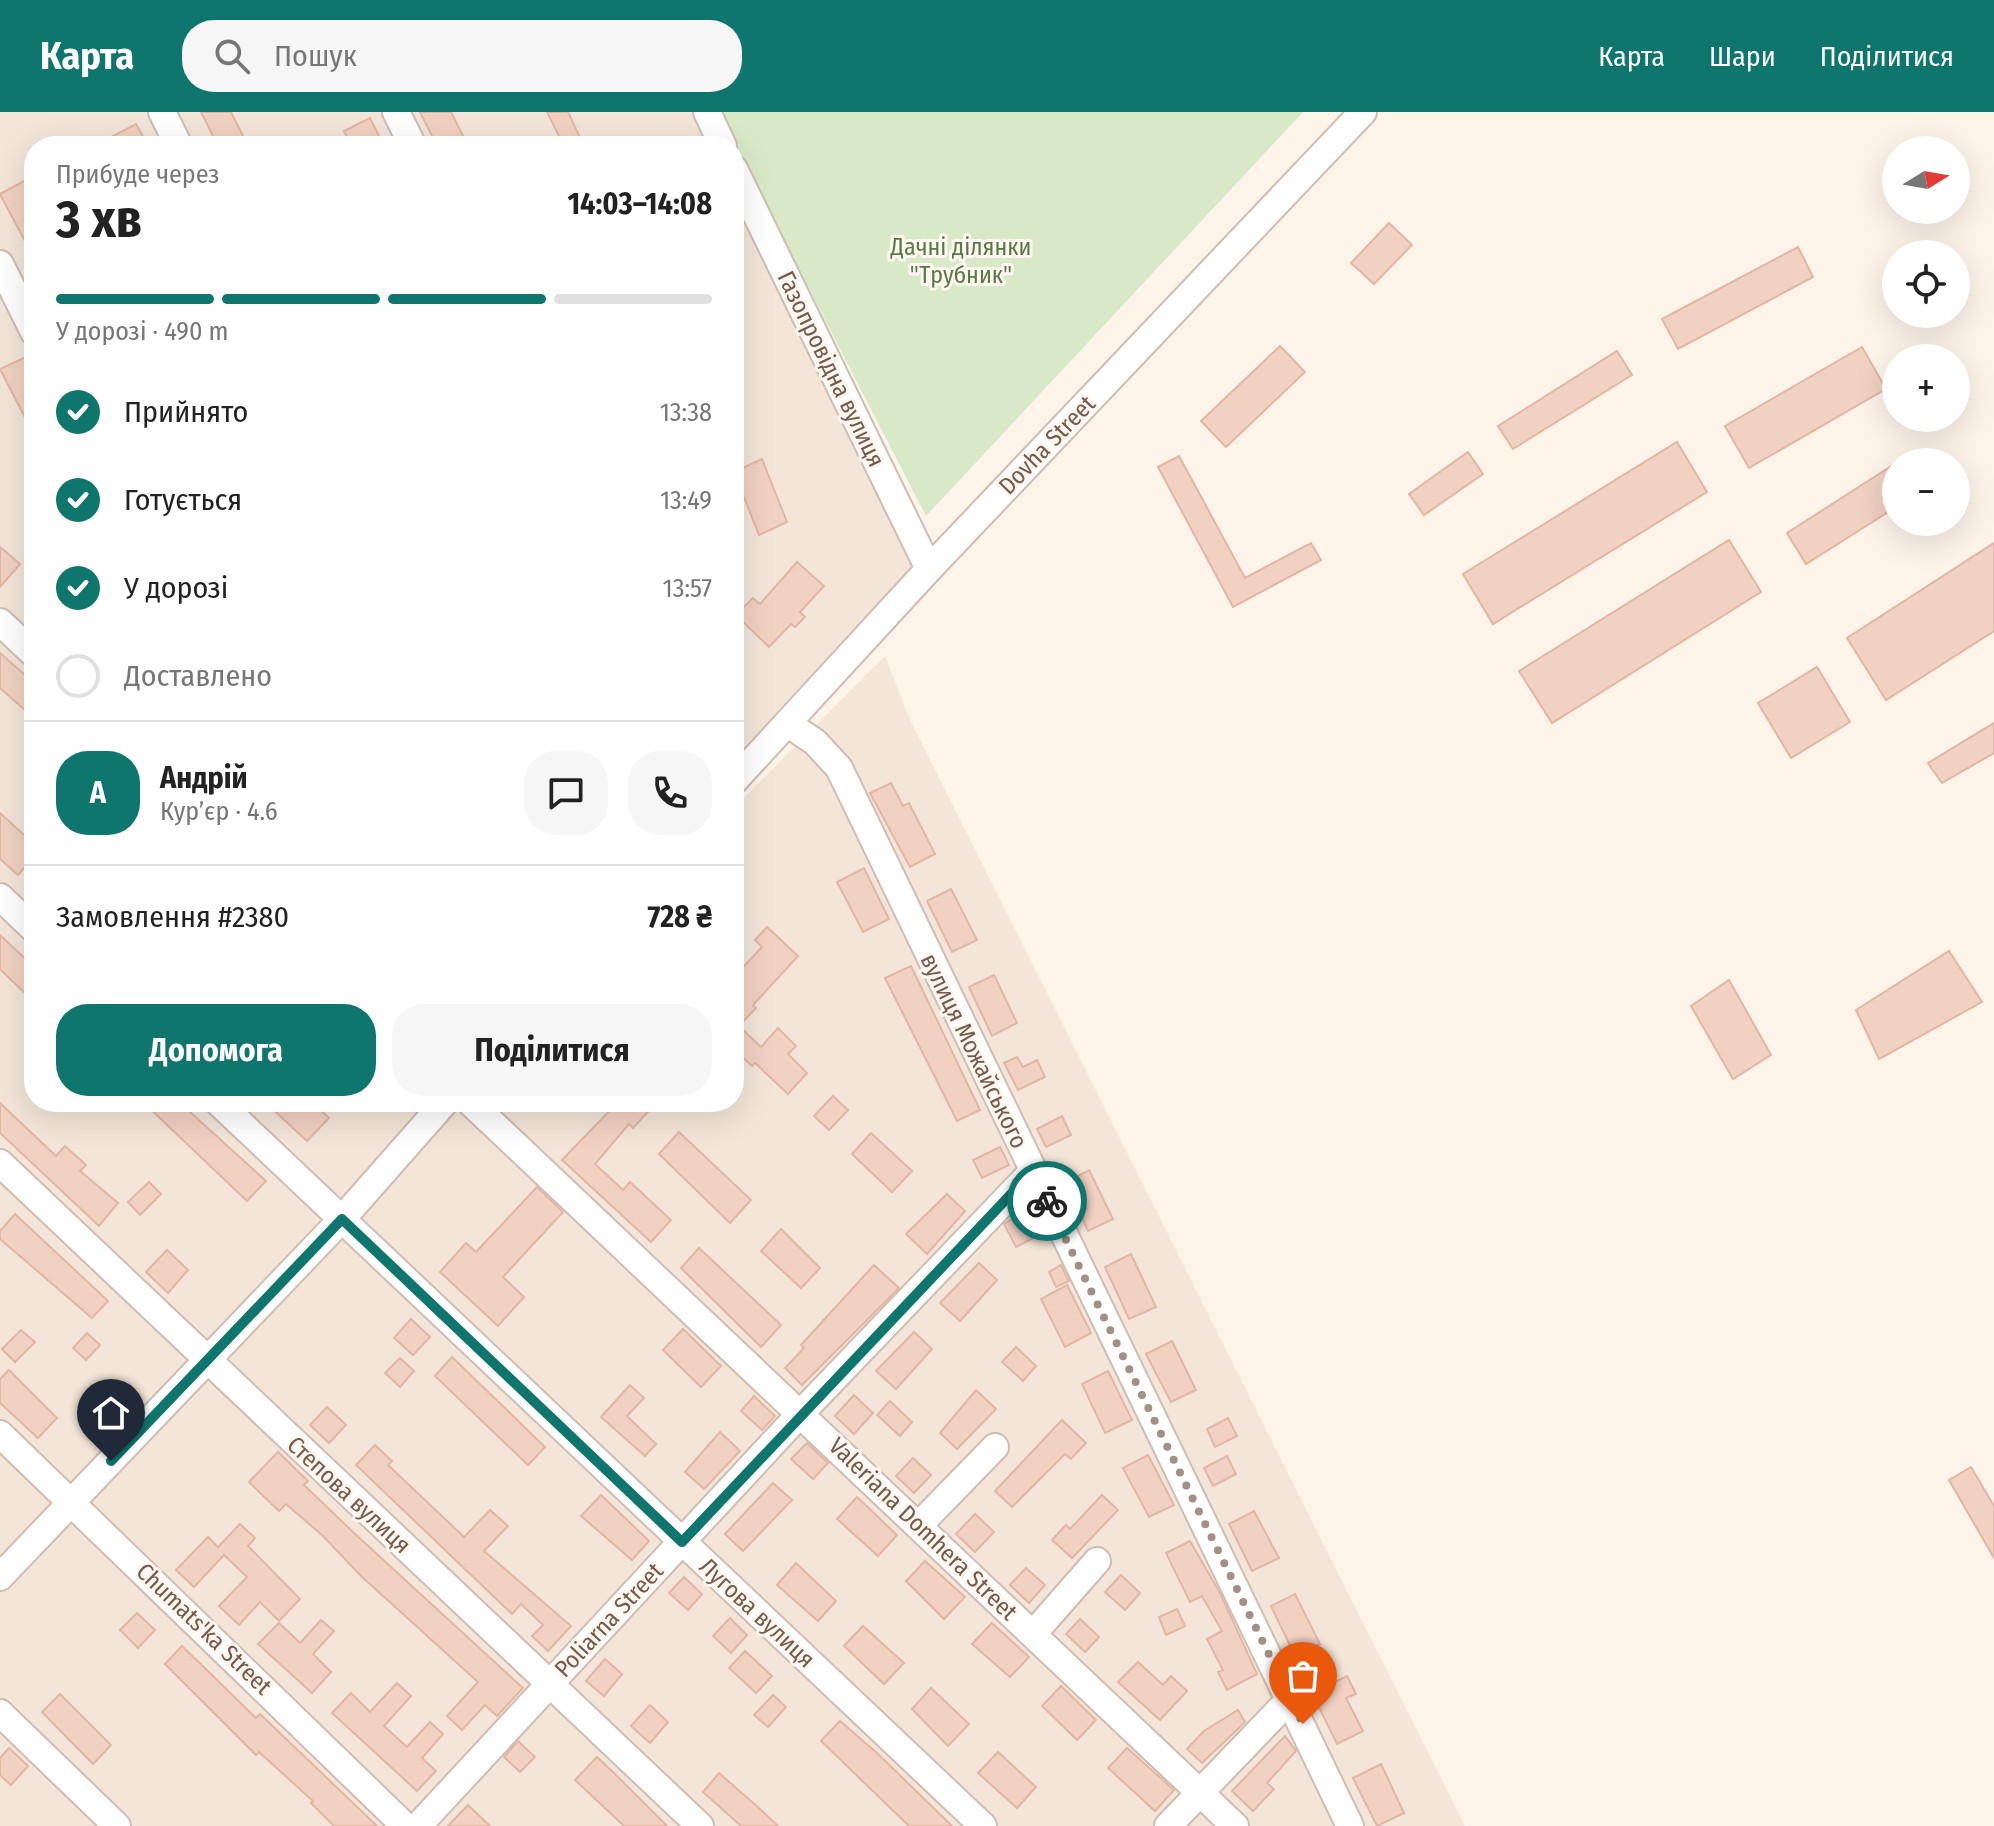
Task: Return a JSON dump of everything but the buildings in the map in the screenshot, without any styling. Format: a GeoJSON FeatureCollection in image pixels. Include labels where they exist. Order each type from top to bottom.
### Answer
{"type":"FeatureCollection","features":[{"type":"Feature","properties":{"kind":"street"},"geometry":{"type":"LineString","coordinates":[[162,112],[174,136]]}},
{"type":"Feature","properties":{"kind":"street"},"geometry":{"type":"LineString","coordinates":[[396,112],[408,136]]}},
{"type":"Feature","properties":{"kind":"street"},"geometry":{"type":"LineString","coordinates":[[707,112],[718,136]]}},
{"type":"Feature","properties":{"kind":"street","name":"Dovha Street"},"geometry":{"type":"LineString","coordinates":[[744,770],[929,569],[1363,112]]}},
{"type":"Feature","properties":{"kind":"street","name":"Газопровідна вулиця"},"geometry":{"type":"LineString","coordinates":[[744,190],[929,569]]}},
{"type":"Feature","properties":{"kind":"street"},"geometry":{"type":"LineString","coordinates":[[0,264],[24,312]]}},
{"type":"Feature","properties":{"kind":"street"},"geometry":{"type":"LineString","coordinates":[[0,622],[24,645]]}},
{"type":"Feature","properties":{"kind":"street","name":"вулиця Можайського"},"geometry":{"type":"LineString","coordinates":[[788,724],[815,742],[839,768],[1032,1172],[1291,1698],[1350,1826]]}},
{"type":"Feature","properties":{"kind":"street"},"geometry":{"type":"LineString","coordinates":[[0,897],[24,920]]}},
{"type":"Feature","properties":{"kind":"street","name":"Лугова вулиця"},"geometry":{"type":"LineString","coordinates":[[229,1112],[983,1826]]}},
{"type":"Feature","properties":{"kind":"street"},"geometry":{"type":"LineString","coordinates":[[0,1577],[342,1219],[436,1112]]}},
{"type":"Feature","properties":{"kind":"street","name":"Valeriana Domhera Street"},"geometry":{"type":"LineString","coordinates":[[481,1112],[1235,1826]]}},
{"type":"Feature","properties":{"kind":"street","name":"Степова вулиця"},"geometry":{"type":"LineString","coordinates":[[0,1163],[700,1826]]}},
{"type":"Feature","properties":{"kind":"street","name":"Poliarna Street"},"geometry":{"type":"LineString","coordinates":[[418,1826],[801,1413],[1032,1172]]}},
{"type":"Feature","properties":{"kind":"street","name":"Chumats'ka Street"},"geometry":{"type":"LineString","coordinates":[[0,1434],[405,1826]]}},
{"type":"Feature","properties":{"kind":"street"},"geometry":{"type":"LineString","coordinates":[[919,1525],[995,1447]]}},
{"type":"Feature","properties":{"kind":"street"},"geometry":{"type":"LineString","coordinates":[[1033,1634],[1097,1561]]}},
{"type":"Feature","properties":{"kind":"street"},"geometry":{"type":"LineString","coordinates":[[1168,1826],[1291,1698]]}},
{"type":"Feature","properties":{"kind":"street"},"geometry":{"type":"LineString","coordinates":[[0,1713],[117,1826]]}},
{"type":"Feature","properties":{"kind":"shaded area"},"geometry":{"type":"Polygon","coordinates":[[[0,112],[384,112],[396,136],[24,136],[24,1112],[744,1112],[744,798],[885,656],[910,720],[1465,1826],[0,1826],[0,112]]]}},
{"type":"Feature","properties":{"kind":"shaded area"},"geometry":{"type":"Polygon","coordinates":[[[403,112],[691,112],[702,136],[415,136],[403,112]]]}},
{"type":"Feature","properties":{"kind":"shaded area"},"geometry":{"type":"Polygon","coordinates":[[[744,224],[912,555],[912,569],[900,591],[744,755],[744,224]]]}},
{"type":"Feature","properties":{"kind":"green space","name":"Дачні ділянки \"Трубник\""},"geometry":{"type":"Polygon","coordinates":[[[718,112],[1303,112],[926,516],[744,162],[744,136],[730,136],[718,112]]]}},
{"type":"Feature","properties":{"kind":"way so far"},"geometry":{"type":"LineString","coordinates":[[1047,1201],[1303,1724]]}},
{"type":"Feature","properties":{"kind":"route"},"geometry":{"type":"LineString","coordinates":[[111,1461],[205,1359],[342,1219],[682,1542],[1032,1172],[1047,1201]]}}]}
